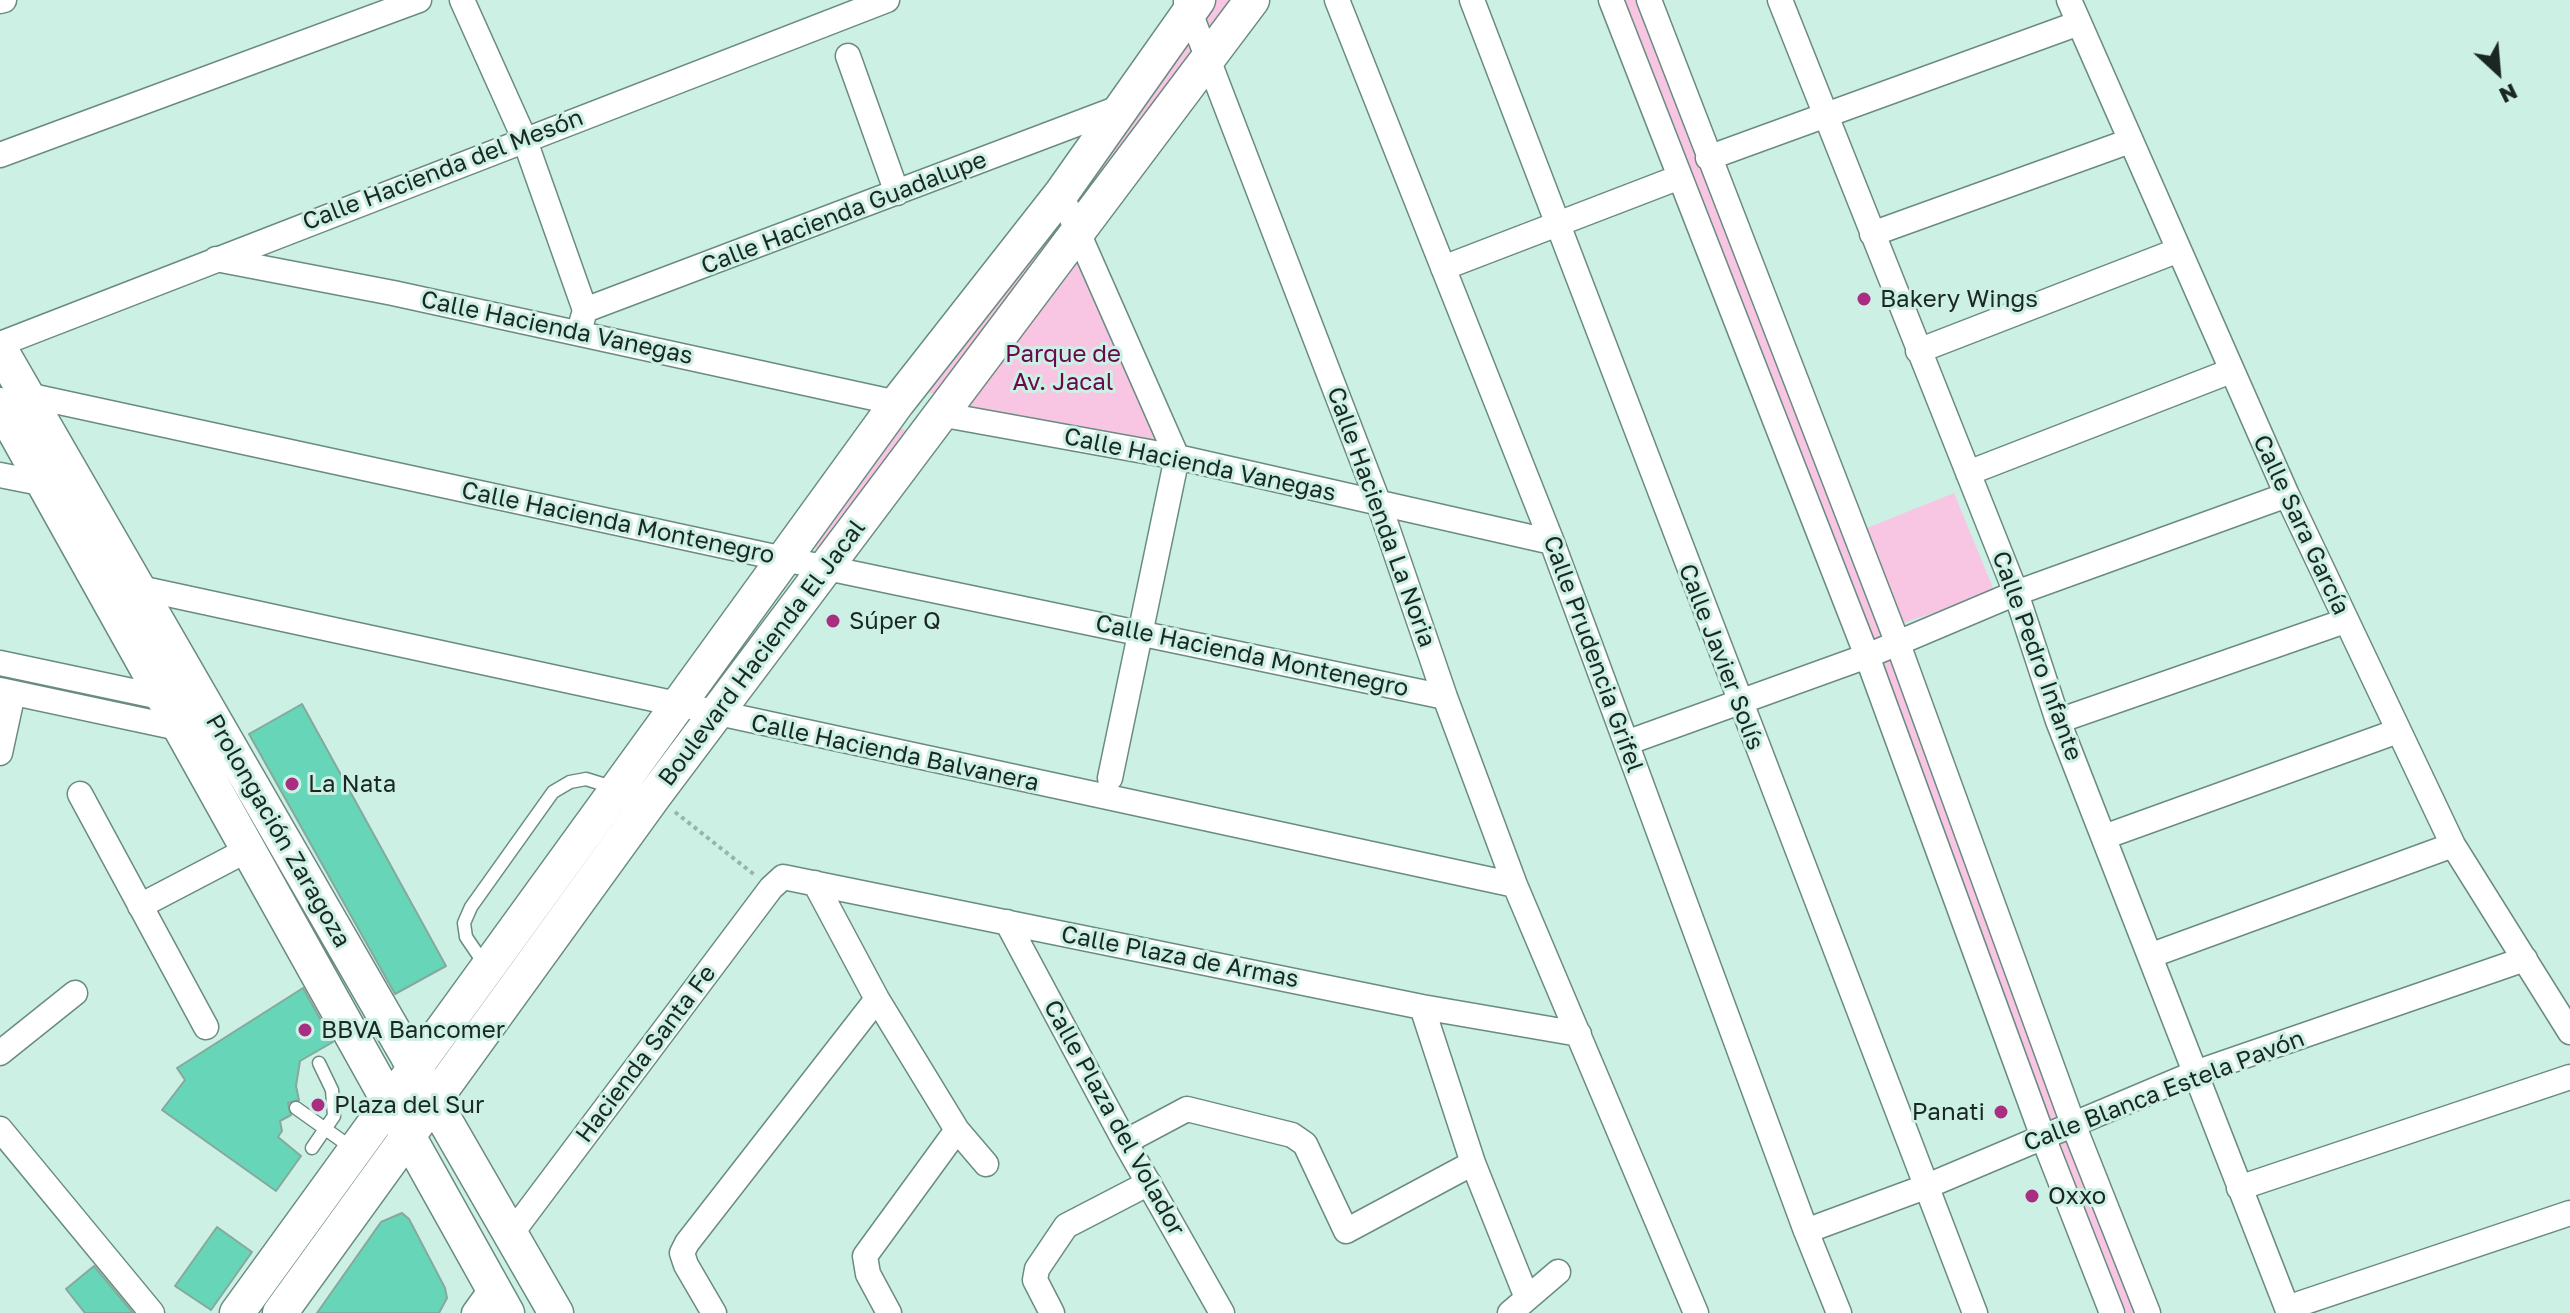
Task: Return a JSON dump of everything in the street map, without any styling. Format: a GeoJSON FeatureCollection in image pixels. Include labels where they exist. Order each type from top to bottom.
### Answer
{"type":"FeatureCollection","features":[{"type":"Feature","properties":{"kind":"main road","name":"Boulevard Hacienda El Jacal"},"geometry":{"type":"LineString","coordinates":[[280,1313],[654,796],[718,715],[939,414],[1252,0]]}},
{"type":"Feature","properties":{"kind":"main road","name":"Boulevard Hacienda El Jacal"},"geometry":{"type":"LineString","coordinates":[[237,1313],[897,403],[1061,194],[1191,4]]}},
{"type":"Feature","properties":{"kind":"main road","name":"Prolongación Zaragoza"},"geometry":{"type":"LineString","coordinates":[[0,347],[13,400],[45,484],[389,1100],[491,1305]]}},
{"type":"Feature","properties":{"kind":"main road","name":"Prolongación Zaragoza"},"geometry":{"type":"LineString","coordinates":[[13,400],[135,587],[556,1313]]}},
{"type":"Feature","properties":{"kind":"street"},"geometry":{"type":"LineString","coordinates":[[0,155],[419,0]]}},
{"type":"Feature","properties":{"kind":"street"},"geometry":{"type":"LineString","coordinates":[[462,0],[524,138],[582,321]]}},
{"type":"Feature","properties":{"kind":"street","name":"Calle Hacienda del Mesón"},"geometry":{"type":"LineString","coordinates":[[0,347],[524,138],[887,0]]}},
{"type":"Feature","properties":{"kind":"street","name":"Calle Prudencia Grifel"},"geometry":{"type":"LineString","coordinates":[[1337,0],[1552,542],[1839,1313]]}},
{"type":"Feature","properties":{"kind":"street","name":"Calle Javier Solís"},"geometry":{"type":"LineString","coordinates":[[1472,0],[1738,702],[1975,1313]]}},
{"type":"Feature","properties":{"kind":"street"},"geometry":{"type":"LineString","coordinates":[[1611,0],[1867,656],[2043,1137],[2112,1313]]}},
{"type":"Feature","properties":{"kind":"street"},"geometry":{"type":"LineString","coordinates":[[1649,0],[1898,644],[2073,1124],[2148,1313]]}},
{"type":"Feature","properties":{"kind":"street","name":"Calle Pedro Infante"},"geometry":{"type":"LineString","coordinates":[[1780,0],[2016,593],[2058,721],[2152,955],[2288,1311]]}},
{"type":"Feature","properties":{"kind":"street","name":"Calle Sara García"},"geometry":{"type":"LineString","coordinates":[[2069,0],[2287,495],[2453,845],[2570,1032]]}},
{"type":"Feature","properties":{"kind":"street","name":"Calle Hacienda La Noria"},"geometry":{"type":"LineString","coordinates":[[1191,4],[1207,61],[1379,504],[1445,697],[1515,885],[1696,1313]]}},
{"type":"Feature","properties":{"kind":"street"},"geometry":{"type":"LineString","coordinates":[[1708,158],[2079,23]]}},
{"type":"Feature","properties":{"kind":"street"},"geometry":{"type":"LineString","coordinates":[[848,56],[897,193]]}},
{"type":"Feature","properties":{"kind":"street","name":"Calle Hacienda Guadalupe"},"geometry":{"type":"LineString","coordinates":[[582,321],[897,193],[1124,106]]}},
{"type":"Feature","properties":{"kind":"street"},"geometry":{"type":"LineString","coordinates":[[1872,234],[2130,141]]}},
{"type":"Feature","properties":{"kind":"street"},"geometry":{"type":"LineString","coordinates":[[1443,268],[1680,177]]}},
{"type":"Feature","properties":{"kind":"street"},"geometry":{"type":"LineString","coordinates":[[1061,194],[1177,457],[1143,632],[1110,778]]}},
{"type":"Feature","properties":{"kind":"street"},"geometry":{"type":"LineString","coordinates":[[1918,351],[2179,250]]}},
{"type":"Feature","properties":{"kind":"street","name":"Calle Hacienda Vanegas"},"geometry":{"type":"LineString","coordinates":[[216,259],[582,321],[897,403]]}},
{"type":"Feature","properties":{"kind":"street"},"geometry":{"type":"LineString","coordinates":[[1717,271],[1749,261]]}},
{"type":"Feature","properties":{"kind":"street"},"geometry":{"type":"LineString","coordinates":[[1968,473],[2231,371]]}},
{"type":"Feature","properties":{"kind":"street","name":"Calle Hacienda Montenegro"},"geometry":{"type":"LineString","coordinates":[[13,400],[1445,697]]}},
{"type":"Feature","properties":{"kind":"street","name":"Calle Hacienda Vanegas"},"geometry":{"type":"LineString","coordinates":[[939,414],[1177,457],[1552,542]]}},
{"type":"Feature","properties":{"kind":"street"},"geometry":{"type":"LineString","coordinates":[[0,475],[45,484]]}},
{"type":"Feature","properties":{"kind":"street"},"geometry":{"type":"LineString","coordinates":[[1626,743],[1867,656],[2016,593],[2287,495]]}},
{"type":"Feature","properties":{"kind":"street"},"geometry":{"type":"LineString","coordinates":[[1820,534],[1850,522]]}},
{"type":"Feature","properties":{"kind":"street","name":"Calle Hacienda Balvanera"},"geometry":{"type":"LineString","coordinates":[[135,587],[678,707],[1515,885]]}},
{"type":"Feature","properties":{"kind":"street"},"geometry":{"type":"LineString","coordinates":[[2058,721],[2345,621]]}},
{"type":"Feature","properties":{"kind":"street"},"geometry":{"type":"LineString","coordinates":[[0,663],[165,698]]}},
{"type":"Feature","properties":{"kind":"street"},"geometry":{"type":"LineString","coordinates":[[125,717],[131,691]]}},
{"type":"Feature","properties":{"kind":"street"},"geometry":{"type":"LineString","coordinates":[[0,753],[6,692],[183,729]]}},
{"type":"Feature","properties":{"kind":"street"},"geometry":{"type":"LineString","coordinates":[[2104,837],[2398,731]]}},
{"type":"Feature","properties":{"kind":"street"},"geometry":{"type":"LineString","coordinates":[[80,794],[206,1027]]}},
{"type":"Feature","properties":{"kind":"street"},"geometry":{"type":"LineString","coordinates":[[2152,955],[2453,845]]}},
{"type":"Feature","properties":{"kind":"street"},"geometry":{"type":"LineString","coordinates":[[1940,856],[1971,846]]}},
{"type":"Feature","properties":{"kind":"street"},"geometry":{"type":"LineString","coordinates":[[144,913],[252,856]]}},
{"type":"Feature","properties":{"kind":"street","name":"Calle Plaza de Armas"},"geometry":{"type":"LineString","coordinates":[[777,882],[815,883],[1422,1007],[1579,1034]]}},
{"type":"Feature","properties":{"kind":"street","name":"Hacienda Santa Fe"},"geometry":{"type":"LineString","coordinates":[[511,1234],[777,882]]}},
{"type":"Feature","properties":{"kind":"street"},"geometry":{"type":"LineString","coordinates":[[815,883],[877,999],[957,1130],[986,1164]]}},
{"type":"Feature","properties":{"kind":"street","name":"Calle Plaza del Volador"},"geometry":{"type":"LineString","coordinates":[[1007,922],[1125,1142],[1222,1313]]}},
{"type":"Feature","properties":{"kind":"street","name":"Calle Blanca Estela Pavón"},"geometry":{"type":"LineString","coordinates":[[1806,1231],[1925,1187],[2195,1073],[2525,959]]}},
{"type":"Feature","properties":{"kind":"street"},"geometry":{"type":"LineString","coordinates":[[0,1053],[75,993]]}},
{"type":"Feature","properties":{"kind":"street"},"geometry":{"type":"LineString","coordinates":[[714,1313],[686,1265],[682,1253],[687,1243],[877,999]]}},
{"type":"Feature","properties":{"kind":"street"},"geometry":{"type":"LineString","coordinates":[[1422,1007],[1518,1305],[1558,1272]]}},
{"type":"Feature","properties":{"kind":"street"},"geometry":{"type":"LineString","coordinates":[[2239,1188],[2570,1077]]}},
{"type":"Feature","properties":{"kind":"street"},"geometry":{"type":"LineString","coordinates":[[1125,1142],[1187,1109],[1292,1135],[1305,1144],[1346,1231],[1473,1163]]}},
{"type":"Feature","properties":{"kind":"street"},"geometry":{"type":"LineString","coordinates":[[0,1129],[152,1313]]}},
{"type":"Feature","properties":{"kind":"street"},"geometry":{"type":"LineString","coordinates":[[889,1313],[868,1274],[865,1256],[957,1130]]}},
{"type":"Feature","properties":{"kind":"street"},"geometry":{"type":"LineString","coordinates":[[1052,1313],[1035,1280],[1037,1269],[1066,1226],[1149,1183]]}},
{"type":"Feature","properties":{"kind":"street"},"geometry":{"type":"LineString","coordinates":[[2288,1311],[2570,1213]]}},
{"type":"Feature","properties":{"kind":"lane"},"geometry":{"type":"LineString","coordinates":[[486,968],[466,937],[464,923],[471,907],[553,792],[570,782],[586,779],[618,789]]}},
{"type":"Feature","properties":{"kind":"lane"},"geometry":{"type":"LineString","coordinates":[[312,1148],[334,1116],[332,1090],[319,1063]]}},
{"type":"Feature","properties":{"kind":"lane"},"geometry":{"type":"LineString","coordinates":[[296,1108],[355,1150]]}},
{"type":"Feature","properties":{"kind":"path"},"geometry":{"type":"LineString","coordinates":[[654,796],[777,882]]}},
{"type":"Feature","properties":{"kind":"green space"},"geometry":{"type":"Polygon","coordinates":[[[1214,0],[1237,0],[1207,41],[1201,17],[1214,0]]]}},
{"type":"Feature","properties":{"kind":"green space"},"geometry":{"type":"Polygon","coordinates":[[[1617,0],[1645,0],[1890,639],[1871,646],[1617,0]]]}},
{"type":"Feature","properties":{"kind":"green space"},"geometry":{"type":"Polygon","coordinates":[[[1190,17],[1203,54],[940,394],[913,391],[1190,17]]]}},
{"type":"Feature","properties":{"kind":"green space","name":"Parque de Av. Jacal"},"geometry":{"type":"Polygon","coordinates":[[[1078,242],[1161,449],[959,408],[1078,242]]]}},
{"type":"Feature","properties":{"kind":"green space"},"geometry":{"type":"Polygon","coordinates":[[[888,426],[910,431],[828,550],[803,545],[888,426]]]}},
{"type":"Feature","properties":{"kind":"green space"},"geometry":{"type":"Polygon","coordinates":[[[1954,493],[1995,593],[1900,624],[1867,528],[1954,493]]]}},
{"type":"Feature","properties":{"kind":"green space"},"geometry":{"type":"Polygon","coordinates":[[[1893,653],[2066,1121],[2046,1130],[1876,660],[1893,653]]]}},
{"type":"Feature","properties":{"kind":"green space"},"geometry":{"type":"Polygon","coordinates":[[[2070,1134],[2141,1313],[2119,1313],[2052,1144],[2070,1134]]]}},
{"type":"Feature","properties":{"kind":"building"},"geometry":{"type":"Polygon","coordinates":[[[302,704],[446,966],[395,994],[249,734],[302,704]]]}},
{"type":"Feature","properties":{"kind":"building"},"geometry":{"type":"Polygon","coordinates":[[[303,988],[333,1042],[300,1061],[296,1086],[299,1100],[288,1103],[291,1115],[280,1121],[282,1131],[278,1137],[301,1156],[276,1191],[162,1110],[185,1080],[177,1068],[303,988]]]}},
{"type":"Feature","properties":{"kind":"building"},"geometry":{"type":"Polygon","coordinates":[[[402,1213],[409,1219],[445,1288],[447,1298],[439,1313],[317,1313],[381,1222],[402,1213]]]}},
{"type":"Feature","properties":{"kind":"building"},"geometry":{"type":"Polygon","coordinates":[[[217,1227],[252,1252],[211,1310],[175,1286],[217,1227]]]}},
{"type":"Feature","properties":{"kind":"building"},"geometry":{"type":"Polygon","coordinates":[[[94,1266],[133,1313],[85,1313],[66,1289],[94,1266]]]}},
{"type":"Feature","properties":{"kind":"place","name":"Bakery Wings"},"geometry":{"type":"Point","coordinates":[1864,299]}},
{"type":"Feature","properties":{"kind":"place","name":"Súper Q"},"geometry":{"type":"Point","coordinates":[833,621]}},
{"type":"Feature","properties":{"kind":"place","name":"La Nata"},"geometry":{"type":"Point","coordinates":[292,784]}},
{"type":"Feature","properties":{"kind":"place","name":"BBVA Bancomer"},"geometry":{"type":"Point","coordinates":[305,1030]}},
{"type":"Feature","properties":{"kind":"place","name":"Plaza del Sur"},"geometry":{"type":"Point","coordinates":[318,1105]}},
{"type":"Feature","properties":{"kind":"place","name":"Panati"},"geometry":{"type":"Point","coordinates":[2001,1112]}},
{"type":"Feature","properties":{"kind":"place","name":"Oxxo"},"geometry":{"type":"Point","coordinates":[2032,1196]}}]}
